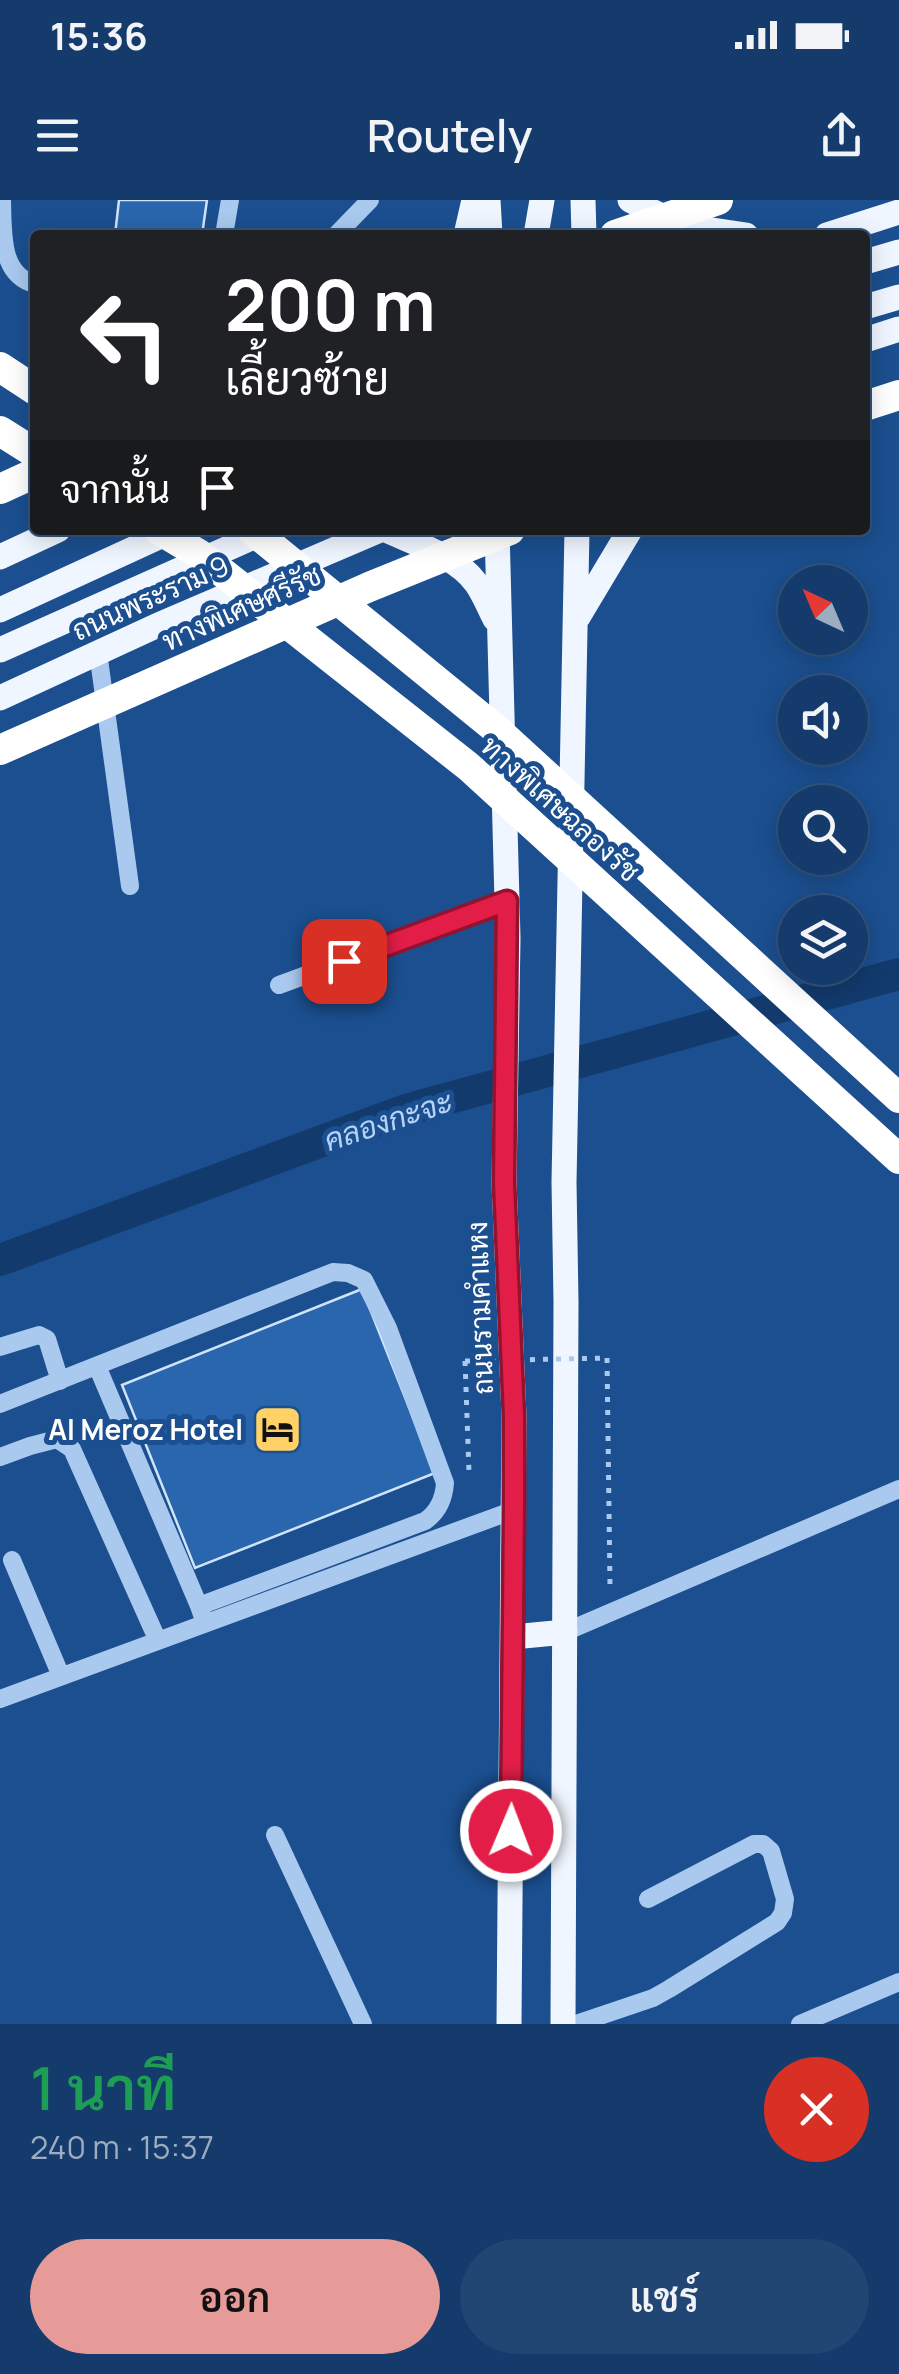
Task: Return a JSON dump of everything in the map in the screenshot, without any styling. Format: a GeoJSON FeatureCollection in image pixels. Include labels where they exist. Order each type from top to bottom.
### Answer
{"type":"FeatureCollection","features":[{"type":"Feature","properties":{"kind":"highway"},"geometry":{"type":"LineString","coordinates":[[631,230],[718,200]]}},
{"type":"Feature","properties":{"kind":"highway"},"geometry":{"type":"LineString","coordinates":[[0,367],[30,387]]}},
{"type":"Feature","properties":{"kind":"highway"},"geometry":{"type":"LineString","coordinates":[[870,404],[899,395]]}},
{"type":"Feature","properties":{"kind":"highway"},"geometry":{"type":"LineString","coordinates":[[0,431],[30,450]]}},
{"type":"Feature","properties":{"kind":"highway"},"geometry":{"type":"LineString","coordinates":[[0,488],[30,474]]}},
{"type":"Feature","properties":{"kind":"highway","name":"ทางพิเศษฉลองรัช"},"geometry":{"type":"LineString","coordinates":[[167,535],[199,554],[469,766],[899,1159]]}},
{"type":"Feature","properties":{"kind":"highway","name":"ทางพิเศษฉลองรัช"},"geometry":{"type":"LineString","coordinates":[[258,535],[497,730],[899,1098]]}},
{"type":"Feature","properties":{"kind":"highway","name":"ทางพิเศษศรีรัช"},"geometry":{"type":"LineString","coordinates":[[0,750],[318,608],[498,535]]}},
{"type":"Feature","properties":{"kind":"main road"},"geometry":{"type":"LineString","coordinates":[[467,230],[474,200]]}},
{"type":"Feature","properties":{"kind":"main road"},"geometry":{"type":"LineString","coordinates":[[488,200],[490,230]]}},
{"type":"Feature","properties":{"kind":"main road"},"geometry":{"type":"LineString","coordinates":[[537,230],[542,200]]}},
{"type":"Feature","properties":{"kind":"main road"},"geometry":{"type":"LineString","coordinates":[[583,200],[584,230]]}},
{"type":"Feature","properties":{"kind":"main road"},"geometry":{"type":"LineString","coordinates":[[630,200],[679,225],[712,230]]}},
{"type":"Feature","properties":{"kind":"main road"},"geometry":{"type":"LineString","coordinates":[[843,230],[899,212]]}},
{"type":"Feature","properties":{"kind":"main road"},"geometry":{"type":"LineString","coordinates":[[870,261],[899,252]]}},
{"type":"Feature","properties":{"kind":"main road"},"geometry":{"type":"LineString","coordinates":[[870,306],[899,297]]}},
{"type":"Feature","properties":{"kind":"main road"},"geometry":{"type":"LineString","coordinates":[[870,338],[899,329]]}},
{"type":"Feature","properties":{"kind":"main road"},"geometry":{"type":"LineString","coordinates":[[0,557],[47,535]]}},
{"type":"Feature","properties":{"kind":"main road","name":"ถนนพระราม 9"},"geometry":{"type":"LineString","coordinates":[[0,610],[163,535]]}},
{"type":"Feature","properties":{"kind":"main road","name":"ถนนพระราม 9"},"geometry":{"type":"LineString","coordinates":[[0,650],[258,535]]}},
{"type":"Feature","properties":{"kind":"main road","name":"ถนนพระราม 9"},"geometry":{"type":"LineString","coordinates":[[0,698],[371,535]]}},
{"type":"Feature","properties":{"kind":"main road"},"geometry":{"type":"LineString","coordinates":[[394,535],[462,568],[476,584],[499,628]]}},
{"type":"Feature","properties":{"kind":"main road","name":"ถนนรามคำแหง"},"geometry":{"type":"LineString","coordinates":[[496,535],[508,938],[504,1183],[514,1416],[508,2024]]}},
{"type":"Feature","properties":{"kind":"main road"},"geometry":{"type":"LineString","coordinates":[[563,2024],[564,1182],[577,535]]}},
{"type":"Feature","properties":{"kind":"main road"},"geometry":{"type":"LineString","coordinates":[[575,622],[627,535]]}},
{"type":"Feature","properties":{"kind":"main road"},"geometry":{"type":"LineString","coordinates":[[514,1637],[565,1632]]}},
{"type":"Feature","properties":{"kind":"street"},"geometry":{"type":"LineString","coordinates":[[2,200],[6,264],[19,279],[30,282]]}},
{"type":"Feature","properties":{"kind":"street"},"geometry":{"type":"LineString","coordinates":[[225,230],[230,200]]}},
{"type":"Feature","properties":{"kind":"street"},"geometry":{"type":"LineString","coordinates":[[341,230],[370,200]]}},
{"type":"Feature","properties":{"kind":"street"},"geometry":{"type":"LineString","coordinates":[[98,652],[130,886]]}},
{"type":"Feature","properties":{"kind":"street"},"geometry":{"type":"LineString","coordinates":[[279,985],[507,901]]}},
{"type":"Feature","properties":{"kind":"street"},"geometry":{"type":"LineString","coordinates":[[0,1404],[333,1272],[348,1273],[364,1280],[388,1328],[445,1482],[436,1510],[424,1521],[202,1615],[158,1641],[0,1698]]}},
{"type":"Feature","properties":{"kind":"street"},"geometry":{"type":"LineString","coordinates":[[0,1347],[39,1334],[47,1339],[60,1381]]}},
{"type":"Feature","properties":{"kind":"street"},"geometry":{"type":"LineString","coordinates":[[97,1366],[202,1615]]}},
{"type":"Feature","properties":{"kind":"street"},"geometry":{"type":"LineString","coordinates":[[0,1457],[57,1439],[72,1449],[158,1641]]}},
{"type":"Feature","properties":{"kind":"street"},"geometry":{"type":"LineString","coordinates":[[565,1632],[899,1489]]}},
{"type":"Feature","properties":{"kind":"street"},"geometry":{"type":"LineString","coordinates":[[202,1615],[514,1510]]}},
{"type":"Feature","properties":{"kind":"street"},"geometry":{"type":"LineString","coordinates":[[12,1560],[61,1676]]}},
{"type":"Feature","properties":{"kind":"street"},"geometry":{"type":"LineString","coordinates":[[274,1835],[362,2024]]}},
{"type":"Feature","properties":{"kind":"street"},"geometry":{"type":"LineString","coordinates":[[576,2024],[669,1989],[777,1922],[784,1913],[785,1899],[770,1851],[763,1844],[754,1844],[648,1900]]}},
{"type":"Feature","properties":{"kind":"street"},"geometry":{"type":"LineString","coordinates":[[800,2024],[899,1982]]}},
{"type":"Feature","properties":{"kind":"path"},"geometry":{"type":"LineString","coordinates":[[469,1526],[466,1360],[607,1358],[610,1613]]}},
{"type":"Feature","properties":{"kind":"building"},"geometry":{"type":"Polygon","coordinates":[[[119,200],[207,200],[203,230],[116,230],[119,200]]]}},
{"type":"Feature","properties":{"kind":"building","name":"Al Meroz Hotel"},"geometry":{"type":"Polygon","coordinates":[[[362,1289],[435,1473],[195,1568],[122,1385],[362,1289]]]}},
{"type":"Feature","properties":{"kind":"waterway","name":"คลองกะจะ"},"geometry":{"type":"LineString","coordinates":[[0,1260],[406,1110],[899,974]]}},
{"type":"Feature","properties":{"kind":"place","name":"Al Meroz Hotel"},"geometry":{"type":"Point","coordinates":[278,1429]}},
{"type":"Feature","properties":{"kind":"route"},"geometry":{"type":"LineString","coordinates":[[344,961],[507,901],[504,1183],[514,1416],[511,1831]]}}]}
